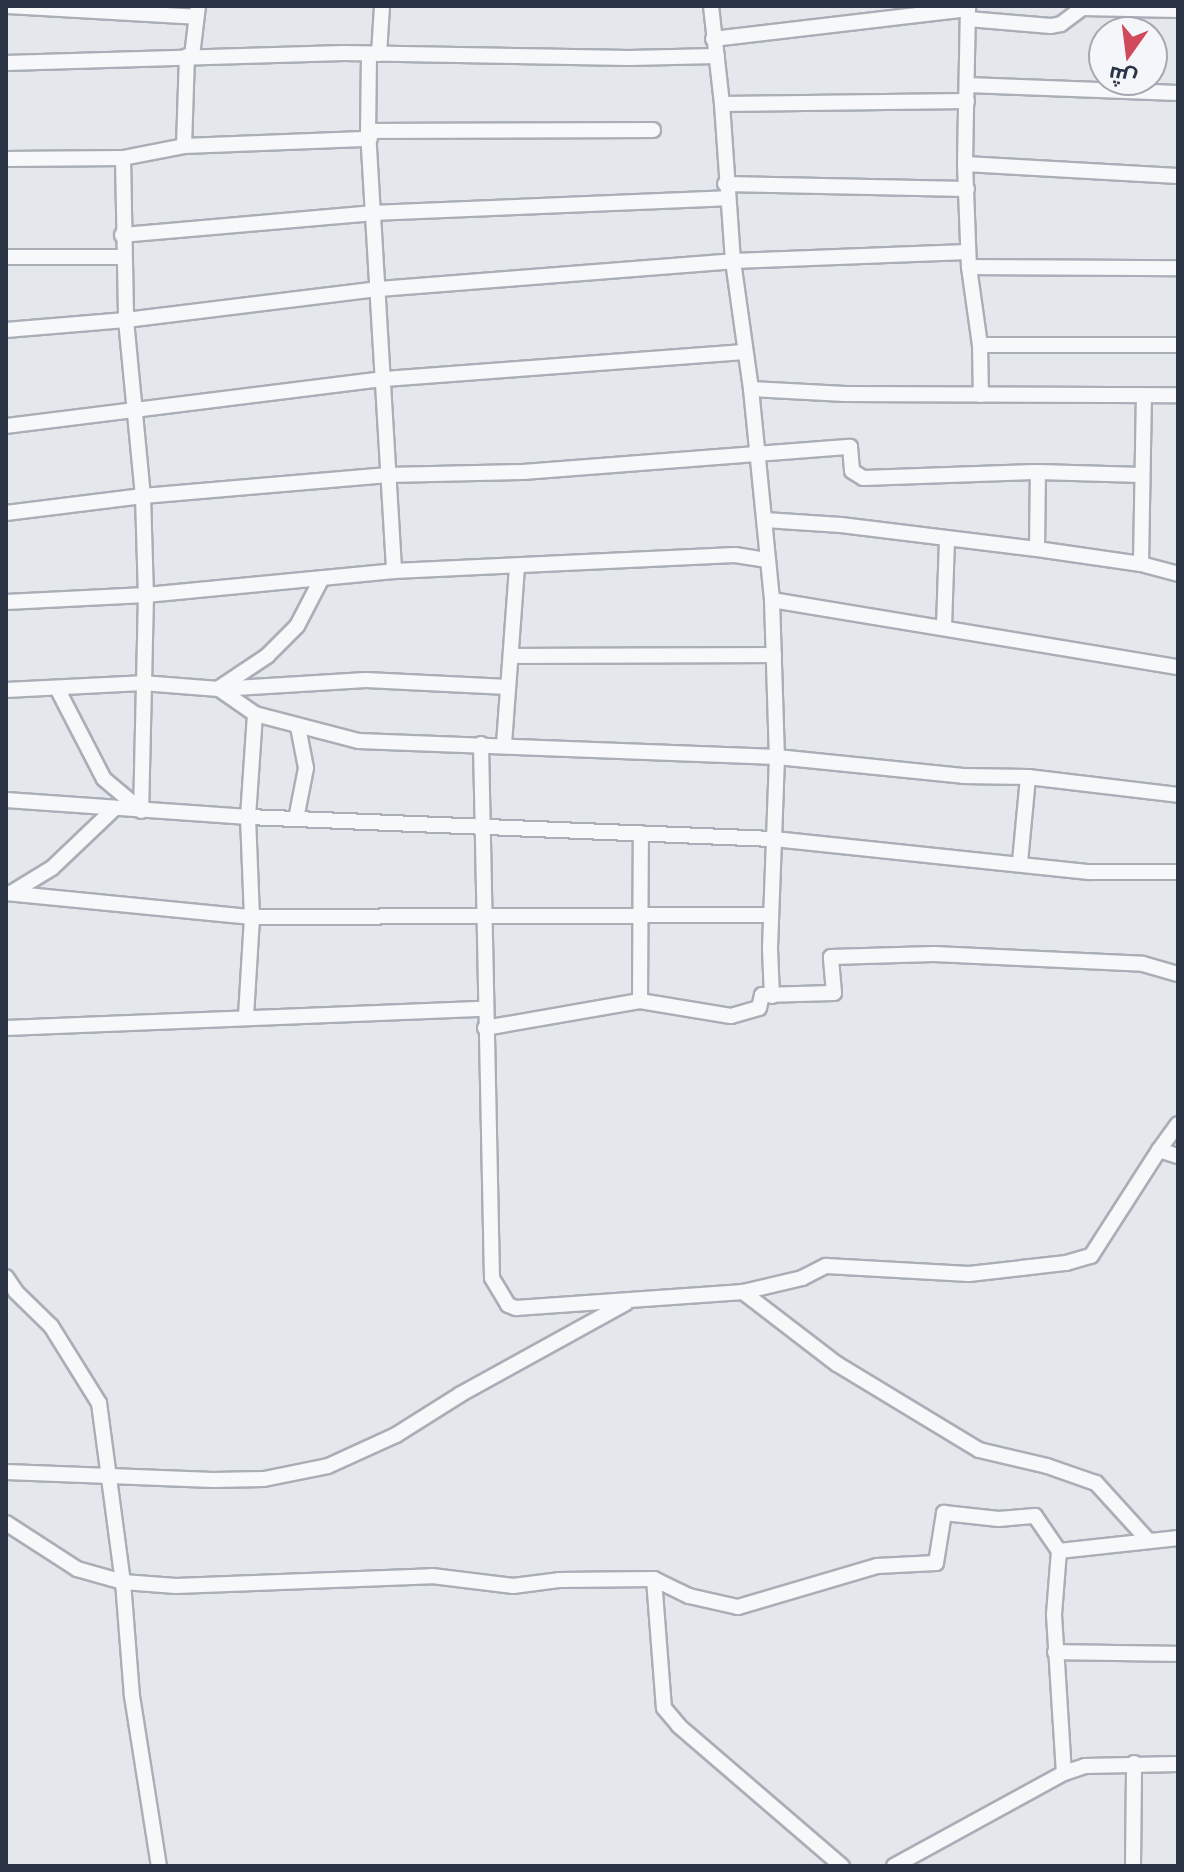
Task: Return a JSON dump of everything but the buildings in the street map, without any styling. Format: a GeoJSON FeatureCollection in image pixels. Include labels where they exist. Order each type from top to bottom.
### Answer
{"type":"FeatureCollection","features":[{"type":"Feature","properties":{"kind":"street"},"geometry":{"type":"LineString","coordinates":[[8,6],[197,12],[189,56],[184,146]]}},
{"type":"Feature","properties":{"kind":"street"},"geometry":{"type":"LineString","coordinates":[[382,6],[374,54],[369,135],[394,571]]}},
{"type":"Feature","properties":{"kind":"street"},"geometry":{"type":"LineString","coordinates":[[711,6],[722,104],[733,261],[751,389],[772,600],[777,757],[771,915],[772,996]]}},
{"type":"Feature","properties":{"kind":"street"},"geometry":{"type":"LineString","coordinates":[[713,39],[968,12],[1051,26],[1061,24],[1082,8],[1178,10]]}},
{"type":"Feature","properties":{"kind":"street"},"geometry":{"type":"LineString","coordinates":[[968,12],[965,164],[968,259],[980,345],[981,395]]}},
{"type":"Feature","properties":{"kind":"street"},"geometry":{"type":"LineString","coordinates":[[6,63],[189,56],[374,54],[629,58],[717,56]]}},
{"type":"Feature","properties":{"kind":"street"},"geometry":{"type":"LineString","coordinates":[[967,85],[1178,93]]}},
{"type":"Feature","properties":{"kind":"street"},"geometry":{"type":"LineString","coordinates":[[722,104],[967,101]]}},
{"type":"Feature","properties":{"kind":"street"},"geometry":{"type":"LineString","coordinates":[[6,159],[123,158],[184,146],[369,135],[653,130]]}},
{"type":"Feature","properties":{"kind":"street"},"geometry":{"type":"LineString","coordinates":[[123,158],[122,235],[126,320],[143,496],[146,595],[141,811]]}},
{"type":"Feature","properties":{"kind":"street"},"geometry":{"type":"LineString","coordinates":[[965,164],[1178,176]]}},
{"type":"Feature","properties":{"kind":"street"},"geometry":{"type":"LineString","coordinates":[[122,235],[373,213],[726,191],[967,189]]}},
{"type":"Feature","properties":{"kind":"street"},"geometry":{"type":"LineString","coordinates":[[6,257],[124,257]]}},
{"type":"Feature","properties":{"kind":"street"},"geometry":{"type":"LineString","coordinates":[[6,330],[126,320],[379,289],[733,261],[968,259],[1178,268]]}},
{"type":"Feature","properties":{"kind":"street"},"geometry":{"type":"LineString","coordinates":[[980,345],[1178,345]]}},
{"type":"Feature","properties":{"kind":"street"},"geometry":{"type":"LineString","coordinates":[[6,426],[385,379],[744,352]]}},
{"type":"Feature","properties":{"kind":"street"},"geometry":{"type":"LineString","coordinates":[[751,389],[981,395],[1178,395]]}},
{"type":"Feature","properties":{"kind":"street"},"geometry":{"type":"LineString","coordinates":[[1141,564],[1144,395]]}},
{"type":"Feature","properties":{"kind":"street"},"geometry":{"type":"LineString","coordinates":[[6,513],[143,496],[388,475],[523,472],[850,447],[852,471],[863,478],[1038,472],[1142,475]]}},
{"type":"Feature","properties":{"kind":"street"},"geometry":{"type":"LineString","coordinates":[[1037,549],[1038,472]]}},
{"type":"Feature","properties":{"kind":"street"},"geometry":{"type":"LineString","coordinates":[[765,520],[841,525],[1037,549],[1141,564],[1178,574]]}},
{"type":"Feature","properties":{"kind":"street"},"geometry":{"type":"LineString","coordinates":[[944,626],[947,540]]}},
{"type":"Feature","properties":{"kind":"street"},"geometry":{"type":"LineString","coordinates":[[6,602],[146,595],[394,571],[517,568],[735,555],[768,560]]}},
{"type":"Feature","properties":{"kind":"street"},"geometry":{"type":"LineString","coordinates":[[504,744],[517,568]]}},
{"type":"Feature","properties":{"kind":"street"},"geometry":{"type":"LineString","coordinates":[[219,689],[267,656],[297,626],[322,578]]}},
{"type":"Feature","properties":{"kind":"street"},"geometry":{"type":"LineString","coordinates":[[772,600],[1178,667]]}},
{"type":"Feature","properties":{"kind":"street"},"geometry":{"type":"LineString","coordinates":[[511,656],[774,655]]}},
{"type":"Feature","properties":{"kind":"street"},"geometry":{"type":"LineString","coordinates":[[6,690],[58,690],[142,683],[219,689],[366,680],[508,687]]}},
{"type":"Feature","properties":{"kind":"street"},"geometry":{"type":"LineString","coordinates":[[219,689],[255,714],[359,741],[504,744],[777,757],[963,776],[1028,777],[1178,795]]}},
{"type":"Feature","properties":{"kind":"street"},"geometry":{"type":"LineString","coordinates":[[58,690],[104,779],[141,811]]}},
{"type":"Feature","properties":{"kind":"street"},"geometry":{"type":"LineString","coordinates":[[246,1016],[252,917],[248,817],[255,714]]}},
{"type":"Feature","properties":{"kind":"street"},"geometry":{"type":"LineString","coordinates":[[296,819],[306,768],[298,727]]}},
{"type":"Feature","properties":{"kind":"street"},"geometry":{"type":"LineString","coordinates":[[481,744],[484,1009],[492,1278],[496,1290],[508,1305],[516,1308],[743,1292],[802,1278],[826,1266],[969,1274],[1066,1263],[1091,1256],[1178,1124]]}},
{"type":"Feature","properties":{"kind":"street"},"geometry":{"type":"LineString","coordinates":[[1020,862],[1028,777]]}},
{"type":"Feature","properties":{"kind":"street"},"geometry":{"type":"LineString","coordinates":[[6,800],[248,817],[774,839],[1020,862],[1089,872],[1178,872]]}},
{"type":"Feature","properties":{"kind":"street"},"geometry":{"type":"LineString","coordinates":[[8,893],[52,868],[114,809]]}},
{"type":"Feature","properties":{"kind":"street"},"geometry":{"type":"LineString","coordinates":[[640,1001],[641,833]]}},
{"type":"Feature","properties":{"kind":"street"},"geometry":{"type":"LineString","coordinates":[[8,893],[252,917],[771,915]]}},
{"type":"Feature","properties":{"kind":"street"},"geometry":{"type":"LineString","coordinates":[[485,1028],[640,1001],[731,1016],[759,1008],[762,995],[834,993],[831,957],[934,954],[1143,964],[1178,974]]}},
{"type":"Feature","properties":{"kind":"street"},"geometry":{"type":"LineString","coordinates":[[6,1028],[246,1016],[484,1009]]}},
{"type":"Feature","properties":{"kind":"street"},"geometry":{"type":"LineString","coordinates":[[1159,1150],[1178,1156]]}},
{"type":"Feature","properties":{"kind":"street"},"geometry":{"type":"LineString","coordinates":[[6,1277],[16,1292],[51,1326],[99,1403],[123,1582],[132,1696],[159,1866]]}},
{"type":"Feature","properties":{"kind":"street"},"geometry":{"type":"LineString","coordinates":[[743,1292],[837,1364],[979,1450],[1047,1466],[1096,1483],[1147,1539]]}},
{"type":"Feature","properties":{"kind":"street"},"geometry":{"type":"LineString","coordinates":[[6,1472],[264,1479],[328,1466],[396,1435],[461,1394],[630,1301]]}},
{"type":"Feature","properties":{"kind":"street"},"geometry":{"type":"LineString","coordinates":[[6,1523],[77,1569],[123,1582],[176,1586],[432,1576],[513,1586],[559,1580],[654,1579],[689,1596],[738,1607],[877,1566],[936,1563],[944,1513],[999,1519],[1035,1516],[1059,1551],[1055,1652],[1064,1773]]}},
{"type":"Feature","properties":{"kind":"street"},"geometry":{"type":"LineString","coordinates":[[1059,1551],[1178,1538]]}},
{"type":"Feature","properties":{"kind":"street"},"geometry":{"type":"LineString","coordinates":[[654,1579],[664,1708],[679,1726],[842,1866]]}},
{"type":"Feature","properties":{"kind":"street"},"geometry":{"type":"LineString","coordinates":[[1055,1652],[1178,1654]]}},
{"type":"Feature","properties":{"kind":"street"},"geometry":{"type":"LineString","coordinates":[[1133,1866],[1134,1763]]}},
{"type":"Feature","properties":{"kind":"street"},"geometry":{"type":"LineString","coordinates":[[894,1866],[1064,1773],[1085,1766],[1178,1764]]}}]}
